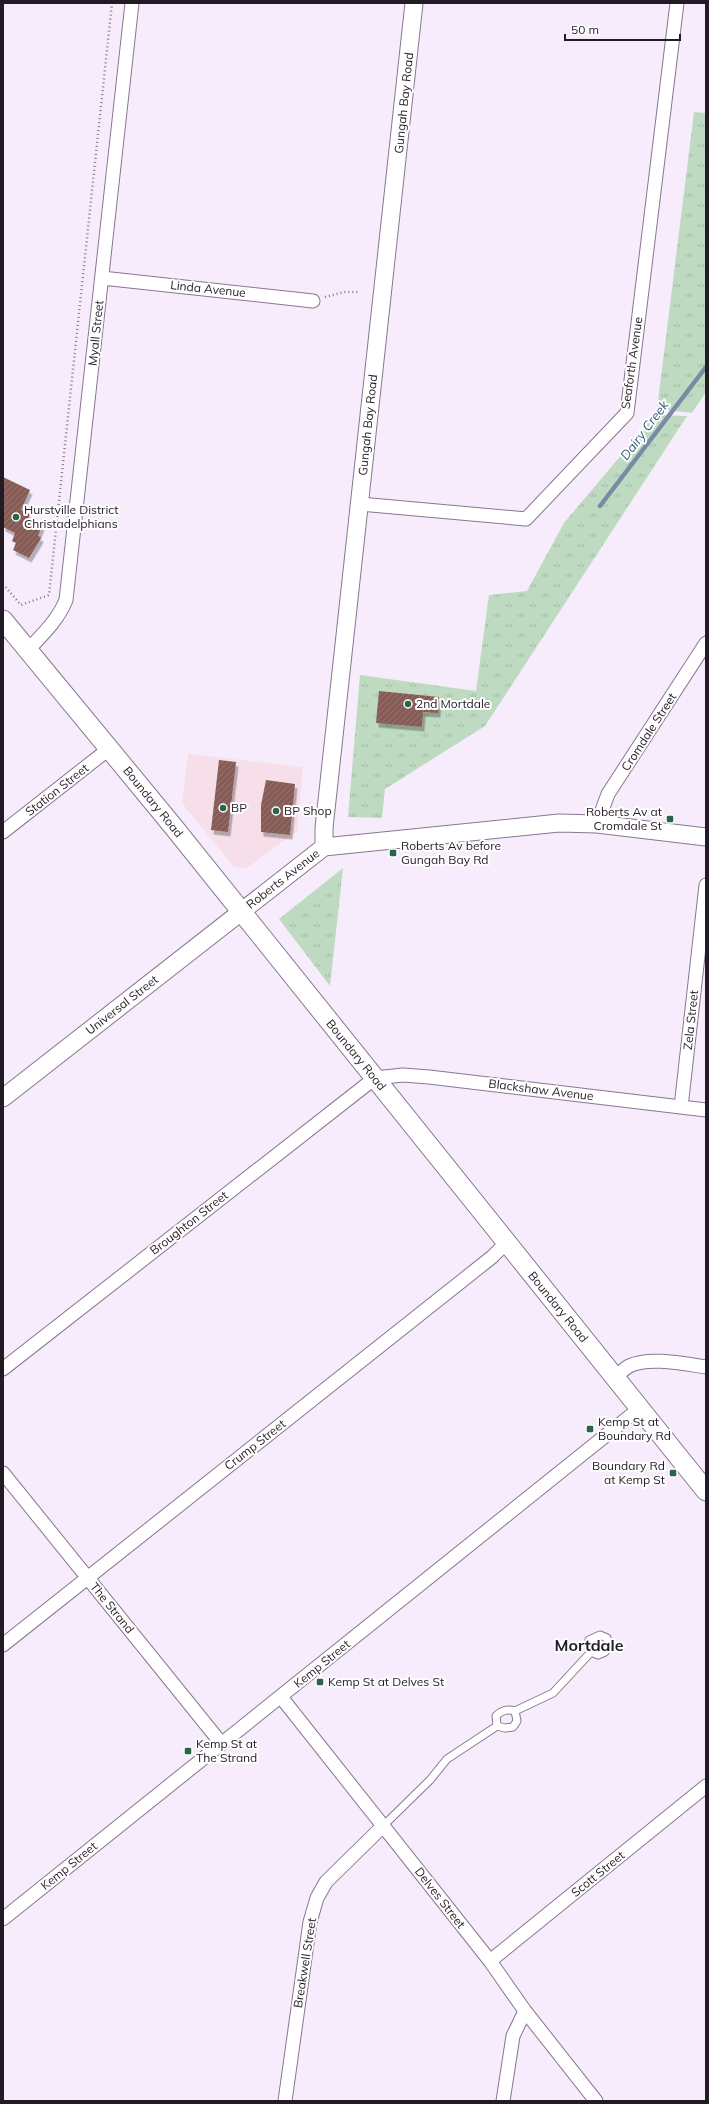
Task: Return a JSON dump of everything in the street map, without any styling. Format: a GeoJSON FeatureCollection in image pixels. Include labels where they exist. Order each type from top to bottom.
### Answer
{"type":"FeatureCollection","features":[{"type":"Feature","properties":{"kind":"main road","name":"Boundary Road"},"geometry":{"type":"LineString","coordinates":[[3,620],[110,748],[706,1492]]}},
{"type":"Feature","properties":{"kind":"street","name":"Myall Street"},"geometry":{"type":"LineString","coordinates":[[28,650],[52,625],[66,600],[132,3]]}},
{"type":"Feature","properties":{"kind":"street","name":"Gungah Bay Road"},"geometry":{"type":"LineString","coordinates":[[324,847],[323,834],[414,3]]}},
{"type":"Feature","properties":{"kind":"street","name":"Seaforth Avenue"},"geometry":{"type":"LineString","coordinates":[[360,504],[526,519],[627,414],[677,3]]}},
{"type":"Feature","properties":{"kind":"street","name":"Linda Avenue"},"geometry":{"type":"LineString","coordinates":[[102,278],[313,301]]}},
{"type":"Feature","properties":{"kind":"street","name":"Cromdale Street"},"geometry":{"type":"LineString","coordinates":[[596,824],[608,794],[706,643]]}},
{"type":"Feature","properties":{"kind":"street","name":"Station Street"},"geometry":{"type":"LineString","coordinates":[[3,832],[110,748]]}},
{"type":"Feature","properties":{"kind":"street","name":"Roberts Avenue"},"geometry":{"type":"LineString","coordinates":[[241,912],[324,847],[559,823],[596,824],[706,837]]}},
{"type":"Feature","properties":{"kind":"street","name":"Zela Street"},"geometry":{"type":"LineString","coordinates":[[681,1107],[706,885]]}},
{"type":"Feature","properties":{"kind":"street","name":"Universal Street"},"geometry":{"type":"LineString","coordinates":[[3,1098],[241,912]]}},
{"type":"Feature","properties":{"kind":"street","name":"Blackshaw Avenue"},"geometry":{"type":"LineString","coordinates":[[375,1078],[403,1075],[429,1077],[706,1110]]}},
{"type":"Feature","properties":{"kind":"street","name":"Broughton Street"},"geometry":{"type":"LineString","coordinates":[[3,1369],[375,1078]]}},
{"type":"Feature","properties":{"kind":"street","name":"Crump Street"},"geometry":{"type":"LineString","coordinates":[[3,1645],[492,1257],[506,1243]]}},
{"type":"Feature","properties":{"kind":"street"},"geometry":{"type":"LineString","coordinates":[[615,1378],[626,1368],[637,1363],[663,1362],[706,1367]]}},
{"type":"Feature","properties":{"kind":"street","name":"Kemp Street"},"geometry":{"type":"LineString","coordinates":[[3,1919],[640,1408]]}},
{"type":"Feature","properties":{"kind":"street","name":"The Strand"},"geometry":{"type":"LineString","coordinates":[[3,1473],[221,1743]]}},
{"type":"Feature","properties":{"kind":"street","name":"Delves Street"},"geometry":{"type":"LineString","coordinates":[[281,1697],[490,1961],[525,2011],[596,2101]]}},
{"type":"Feature","properties":{"kind":"street","name":"Scott Street"},"geometry":{"type":"LineString","coordinates":[[490,1961],[706,1786]]}},
{"type":"Feature","properties":{"kind":"street","name":"Breakwell Street"},"geometry":{"type":"LineString","coordinates":[[285,2101],[310,1922],[318,1898],[326,1882],[383,1826]]}},
{"type":"Feature","properties":{"kind":"street"},"geometry":{"type":"LineString","coordinates":[[503,2101],[513,2036],[525,2011]]}},
{"type":"Feature","properties":{"kind":"lane"},"geometry":{"type":"LineString","coordinates":[[498,1726],[496,1716],[500,1712],[510,1709],[515,1711],[553,1693],[591,1652]]}},
{"type":"Feature","properties":{"kind":"lane"},"geometry":{"type":"LineString","coordinates":[[383,1826],[430,1780],[447,1759],[498,1726],[505,1728],[513,1727],[517,1721],[515,1711]]}},
{"type":"Feature","properties":{"kind":"path"},"geometry":{"type":"LineString","coordinates":[[3,584],[21,606],[49,595],[112,3]]}},
{"type":"Feature","properties":{"kind":"path"},"geometry":{"type":"LineString","coordinates":[[313,301],[344,292],[360,292]]}},
{"type":"Feature","properties":{"kind":"shaded area"},"geometry":{"type":"Polygon","coordinates":[[[188,754],[303,767],[297,831],[247,868],[234,867],[182,803],[188,754]]]}},
{"type":"Feature","properties":{"kind":"green space"},"geometry":{"type":"Polygon","coordinates":[[[694,112],[706,113],[706,392],[692,413],[657,409],[694,112]]]}},
{"type":"Feature","properties":{"kind":"green space"},"geometry":{"type":"Polygon","coordinates":[[[655,415],[687,416],[485,726],[385,789],[382,818],[348,817],[360,675],[476,691],[489,595],[527,591],[564,523],[655,415]]]}},
{"type":"Feature","properties":{"kind":"green space"},"geometry":{"type":"Polygon","coordinates":[[[343,868],[330,986],[279,919],[343,868]]]}},
{"type":"Feature","properties":{"kind":"building","name":"Hurstville District Christadelphians"},"geometry":{"type":"Polygon","coordinates":[[[3,477],[30,490],[21,510],[30,514],[28,520],[42,526],[38,536],[41,537],[40,540],[29,558],[13,550],[16,543],[12,541],[15,533],[3,527],[3,477]]]}},
{"type":"Feature","properties":{"kind":"building","name":"2nd Mortdale"},"geometry":{"type":"Polygon","coordinates":[[[379,691],[439,697],[438,713],[423,712],[422,727],[376,723],[379,691]]]}},
{"type":"Feature","properties":{"kind":"building"},"geometry":{"type":"Polygon","coordinates":[[[219,760],[236,762],[228,832],[211,830],[219,760]]]}},
{"type":"Feature","properties":{"kind":"building","name":"BP Shop"},"geometry":{"type":"Polygon","coordinates":[[[266,780],[295,784],[290,835],[261,832],[261,805],[266,780]]]}},
{"type":"Feature","properties":{"kind":"waterway","name":"Dairy Creek"},"geometry":{"type":"LineString","coordinates":[[600,506],[706,367]]}},
{"type":"Feature","properties":{"kind":"place","name":"Hurstville District Christadelphians"},"geometry":{"type":"Point","coordinates":[16,517]}},
{"type":"Feature","properties":{"kind":"place","name":"2nd Mortdale"},"geometry":{"type":"Point","coordinates":[408,704]}},
{"type":"Feature","properties":{"kind":"place","name":"BP"},"geometry":{"type":"Point","coordinates":[223,808]}},
{"type":"Feature","properties":{"kind":"place","name":"BP Shop"},"geometry":{"type":"Point","coordinates":[276,811]}},
{"type":"Feature","properties":{"kind":"place","name":"Roberts Av at Cromdale St"},"geometry":{"type":"Point","coordinates":[670,819]}},
{"type":"Feature","properties":{"kind":"place","name":"Roberts Av before Gungah Bay Rd"},"geometry":{"type":"Point","coordinates":[393,853]}},
{"type":"Feature","properties":{"kind":"place","name":"Kemp St at Boundary Rd"},"geometry":{"type":"Point","coordinates":[590,1429]}},
{"type":"Feature","properties":{"kind":"place","name":"Boundary Rd at Kemp St"},"geometry":{"type":"Point","coordinates":[673,1473]}},
{"type":"Feature","properties":{"kind":"place","name":"Kemp St at Delves St"},"geometry":{"type":"Point","coordinates":[320,1682]}},
{"type":"Feature","properties":{"kind":"place","name":"Kemp St at The Strand"},"geometry":{"type":"Point","coordinates":[188,1751]}},
{"type":"Feature","properties":{"kind":"district","name":"Mortdale"},"geometry":{"type":"Point","coordinates":[589,1645]}}]}
